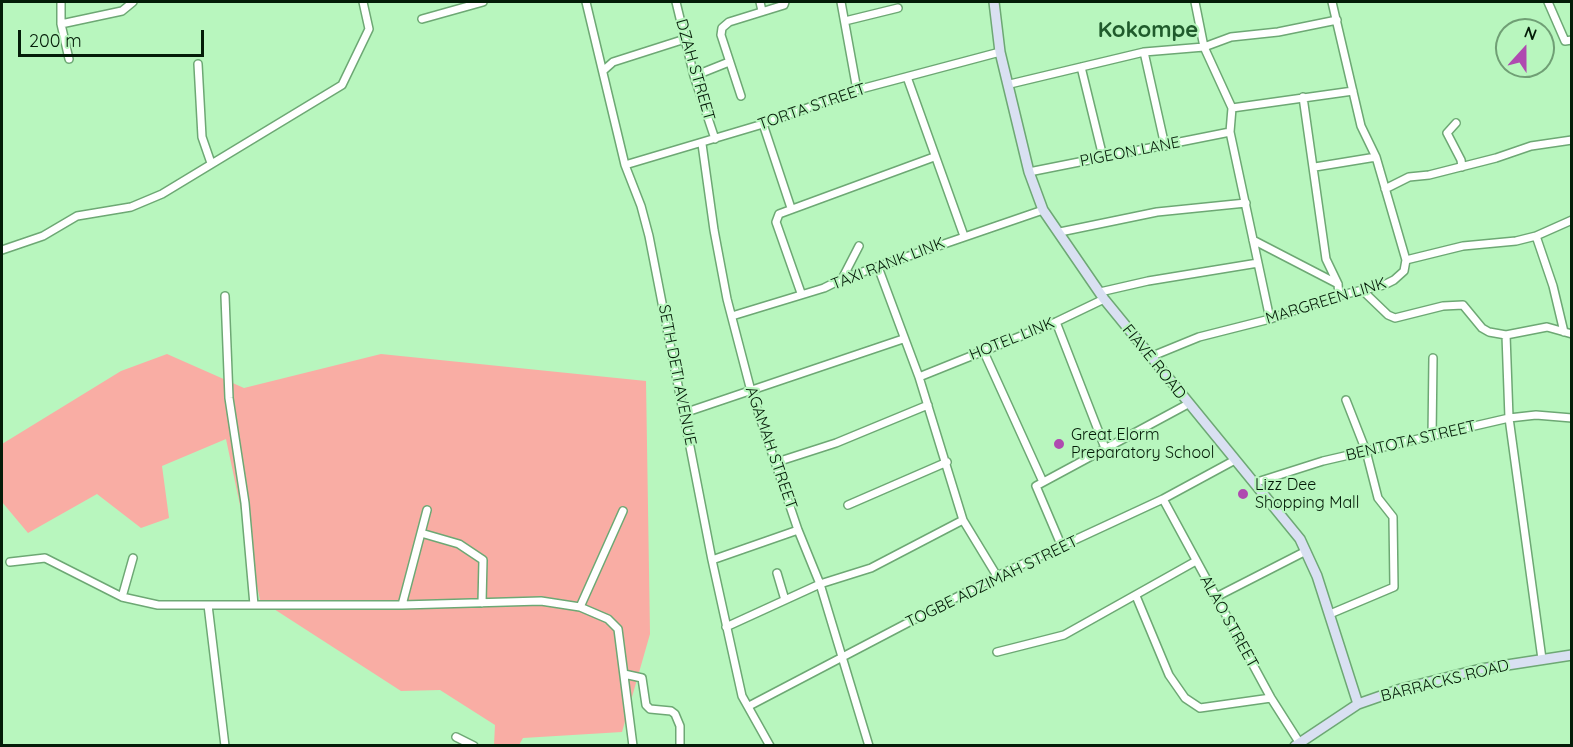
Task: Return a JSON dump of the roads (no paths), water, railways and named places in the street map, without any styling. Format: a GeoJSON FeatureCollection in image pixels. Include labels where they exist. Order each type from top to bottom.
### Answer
{"type":"FeatureCollection","features":[{"type":"Feature","properties":{"kind":"street"},"geometry":{"type":"LineString","coordinates":[[61,2],[61,24],[69,59]]}},
{"type":"Feature","properties":{"kind":"street"},"geometry":{"type":"LineString","coordinates":[[61,24],[122,11],[134,2]]}},
{"type":"Feature","properties":{"kind":"street"},"geometry":{"type":"LineString","coordinates":[[2,250],[43,236],[77,216],[132,207],[146,201],[342,85],[369,29],[363,2]]}},
{"type":"Feature","properties":{"kind":"street"},"geometry":{"type":"LineString","coordinates":[[422,20],[483,2]]}},
{"type":"Feature","properties":{"kind":"street","name":"SETH DETI AVENUE"},"geometry":{"type":"LineString","coordinates":[[586,2],[604,70],[624,165],[641,206],[649,236],[712,560],[742,696],[770,746]]}},
{"type":"Feature","properties":{"kind":"street","name":"DZAH STREET"},"geometry":{"type":"LineString","coordinates":[[676,2],[694,76],[715,139]]}},
{"type":"Feature","properties":{"kind":"street"},"geometry":{"type":"LineString","coordinates":[[760,2],[762,11]]}},
{"type":"Feature","properties":{"kind":"street"},"geometry":{"type":"LineString","coordinates":[[741,96],[721,35],[722,28],[729,22],[784,5],[785,2]]}},
{"type":"Feature","properties":{"kind":"street"},"geometry":{"type":"LineString","coordinates":[[842,2],[857,90]]}},
{"type":"Feature","properties":{"kind":"street","name":"FIAVE ROAD"},"geometry":{"type":"LineString","coordinates":[[994,2],[1000,52],[1010,84],[1029,172],[1043,210],[1102,296],[1254,483],[1306,551],[1330,614],[1341,656],[1358,704]]}},
{"type":"Feature","properties":{"kind":"street"},"geometry":{"type":"LineString","coordinates":[[1195,2],[1204,47],[1232,108],[1230,132],[1270,320]]}},
{"type":"Feature","properties":{"kind":"street"},"geometry":{"type":"LineString","coordinates":[[1332,2],[1361,126],[1376,157],[1406,260],[1435,252],[1494,245],[1536,236],[1572,220]]}},
{"type":"Feature","properties":{"kind":"street"},"geometry":{"type":"LineString","coordinates":[[1548,2],[1565,41],[1572,40]]}},
{"type":"Feature","properties":{"kind":"street"},"geometry":{"type":"LineString","coordinates":[[845,21],[898,8]]}},
{"type":"Feature","properties":{"kind":"street"},"geometry":{"type":"LineString","coordinates":[[1010,84],[1144,52],[1204,47],[1231,37],[1278,32],[1337,20]]}},
{"type":"Feature","properties":{"kind":"street"},"geometry":{"type":"LineString","coordinates":[[604,70],[613,62],[685,39]]}},
{"type":"Feature","properties":{"kind":"street","name":"TORTA STREET"},"geometry":{"type":"LineString","coordinates":[[624,165],[702,144],[857,90],[1000,52]]}},
{"type":"Feature","properties":{"kind":"street"},"geometry":{"type":"LineString","coordinates":[[1144,52],[1165,146]]}},
{"type":"Feature","properties":{"kind":"street"},"geometry":{"type":"LineString","coordinates":[[694,76],[729,62]]}},
{"type":"Feature","properties":{"kind":"street"},"geometry":{"type":"LineString","coordinates":[[198,64],[202,137],[211,163]]}},
{"type":"Feature","properties":{"kind":"street"},"geometry":{"type":"LineString","coordinates":[[1081,67],[1103,157]]}},
{"type":"Feature","properties":{"kind":"street"},"geometry":{"type":"LineString","coordinates":[[907,77],[964,236]]}},
{"type":"Feature","properties":{"kind":"street"},"geometry":{"type":"LineString","coordinates":[[1232,108],[1303,96],[1353,91]]}},
{"type":"Feature","properties":{"kind":"street"},"geometry":{"type":"LineString","coordinates":[[1303,96],[1315,167],[1326,259],[1338,284],[1339,296]]}},
{"type":"Feature","properties":{"kind":"street"},"geometry":{"type":"LineString","coordinates":[[1456,123],[1447,133],[1461,160],[1462,167]]}},
{"type":"Feature","properties":{"kind":"street"},"geometry":{"type":"LineString","coordinates":[[763,124],[791,208]]}},
{"type":"Feature","properties":{"kind":"street","name":"PIGEON LANE"},"geometry":{"type":"LineString","coordinates":[[1029,172],[1230,132]]}},
{"type":"Feature","properties":{"kind":"street"},"geometry":{"type":"LineString","coordinates":[[1385,189],[1409,177],[1462,167],[1531,146],[1572,140]]}},
{"type":"Feature","properties":{"kind":"street","name":"AGAMAH STREET"},"geometry":{"type":"LineString","coordinates":[[702,144],[714,230],[751,391],[777,462],[798,530],[820,584],[869,746]]}},
{"type":"Feature","properties":{"kind":"street"},"geometry":{"type":"LineString","coordinates":[[801,293],[776,222],[779,214],[934,157]]}},
{"type":"Feature","properties":{"kind":"street"},"geometry":{"type":"LineString","coordinates":[[1315,167],[1376,157]]}},
{"type":"Feature","properties":{"kind":"street"},"geometry":{"type":"LineString","coordinates":[[1060,232],[1157,212],[1246,203]]}},
{"type":"Feature","properties":{"kind":"street","name":"TAXI RANK LINK"},"geometry":{"type":"LineString","coordinates":[[732,316],[801,293],[824,288],[842,279],[1043,210]]}},
{"type":"Feature","properties":{"kind":"street"},"geometry":{"type":"LineString","coordinates":[[1536,236],[1553,286],[1564,332]]}},
{"type":"Feature","properties":{"kind":"street"},"geometry":{"type":"LineString","coordinates":[[1253,240],[1338,284]]}},
{"type":"Feature","properties":{"kind":"street"},"geometry":{"type":"LineString","coordinates":[[842,279],[859,246]]}},
{"type":"Feature","properties":{"kind":"street","name":"MARGREEN LINK"},"geometry":{"type":"LineString","coordinates":[[1150,357],[1199,337],[1270,320],[1339,296],[1395,280],[1404,271],[1406,260]]}},
{"type":"Feature","properties":{"kind":"street","name":"HOTEL LINK"},"geometry":{"type":"LineString","coordinates":[[919,377],[1056,322],[1102,296],[1148,281],[1258,263]]}},
{"type":"Feature","properties":{"kind":"street"},"geometry":{"type":"LineString","coordinates":[[878,267],[919,377],[963,520],[997,576]]}},
{"type":"Feature","properties":{"kind":"street"},"geometry":{"type":"LineString","coordinates":[[1362,290],[1395,318],[1443,306],[1463,305],[1482,328],[1506,334],[1547,327],[1572,334]]}},
{"type":"Feature","properties":{"kind":"street"},"geometry":{"type":"LineString","coordinates":[[225,296],[229,399],[244,503],[254,604]]}},
{"type":"Feature","properties":{"kind":"street"},"geometry":{"type":"LineString","coordinates":[[1056,322],[1105,448]]}},
{"type":"Feature","properties":{"kind":"street"},"geometry":{"type":"LineString","coordinates":[[1506,334],[1509,418],[1542,659]]}},
{"type":"Feature","properties":{"kind":"street"},"geometry":{"type":"LineString","coordinates":[[684,413],[903,339]]}},
{"type":"Feature","properties":{"kind":"street"},"geometry":{"type":"LineString","coordinates":[[983,350],[1043,482]]}},
{"type":"Feature","properties":{"kind":"street"},"geometry":{"type":"LineString","coordinates":[[1432,437],[1433,358]]}},
{"type":"Feature","properties":{"kind":"street"},"geometry":{"type":"LineString","coordinates":[[1330,614],[1394,587],[1393,517],[1378,498],[1366,451],[1346,400]]}},
{"type":"Feature","properties":{"kind":"street"},"geometry":{"type":"LineString","coordinates":[[1062,547],[1036,486],[1188,404]]}},
{"type":"Feature","properties":{"kind":"street"},"geometry":{"type":"LineString","coordinates":[[777,462],[836,443],[928,405]]}},
{"type":"Feature","properties":{"kind":"street","name":"BENTOTA STREET"},"geometry":{"type":"LineString","coordinates":[[1254,483],[1366,451],[1509,418],[1536,415],[1572,418]]}},
{"type":"Feature","properties":{"kind":"street","name":"TOGBE ADZIMAH STREET"},"geometry":{"type":"LineString","coordinates":[[749,706],[997,576],[1163,499],[1235,460]]}},
{"type":"Feature","properties":{"kind":"street"},"geometry":{"type":"LineString","coordinates":[[849,505],[947,462]]}},
{"type":"Feature","properties":{"kind":"street","name":"ALAO STREET"},"geometry":{"type":"LineString","coordinates":[[1163,499],[1297,744]]}},
{"type":"Feature","properties":{"kind":"street"},"geometry":{"type":"LineString","coordinates":[[402,605],[427,510]]}},
{"type":"Feature","properties":{"kind":"street"},"geometry":{"type":"LineString","coordinates":[[580,607],[622,511]]}},
{"type":"Feature","properties":{"kind":"street"},"geometry":{"type":"LineString","coordinates":[[726,627],[820,584],[871,568],[963,520]]}},
{"type":"Feature","properties":{"kind":"street"},"geometry":{"type":"LineString","coordinates":[[712,560],[798,530]]}},
{"type":"Feature","properties":{"kind":"street"},"geometry":{"type":"LineString","coordinates":[[422,533],[459,544],[483,561],[482,603]]}},
{"type":"Feature","properties":{"kind":"street"},"geometry":{"type":"LineString","coordinates":[[1218,596],[1306,551]]}},
{"type":"Feature","properties":{"kind":"street"},"geometry":{"type":"LineString","coordinates":[[10,562],[45,558],[122,597],[158,604],[402,605],[541,602],[580,607],[616,626],[633,746]]}},
{"type":"Feature","properties":{"kind":"street"},"geometry":{"type":"LineString","coordinates":[[122,597],[133,558]]}},
{"type":"Feature","properties":{"kind":"street"},"geometry":{"type":"LineString","coordinates":[[998,652],[1064,635],[1196,561]]}},
{"type":"Feature","properties":{"kind":"street"},"geometry":{"type":"LineString","coordinates":[[777,573],[785,600]]}},
{"type":"Feature","properties":{"kind":"street"},"geometry":{"type":"LineString","coordinates":[[1136,596],[1169,675],[1185,698],[1203,710],[1271,698]]}},
{"type":"Feature","properties":{"kind":"street"},"geometry":{"type":"LineString","coordinates":[[208,605],[225,746]]}},
{"type":"Feature","properties":{"kind":"street","name":"BARRACKS ROAD"},"geometry":{"type":"LineString","coordinates":[[1297,744],[1358,704],[1432,680],[1572,655]]}},
{"type":"Feature","properties":{"kind":"street"},"geometry":{"type":"LineString","coordinates":[[624,674],[642,678],[646,705],[650,709],[669,710],[675,714],[680,726],[680,746]]}},
{"type":"Feature","properties":{"kind":"street"},"geometry":{"type":"LineString","coordinates":[[456,737],[474,746]]}},
{"type":"Feature","properties":{"kind":"place","name":"Great Elorm Preparatory School"},"geometry":{"type":"Point","coordinates":[1059,444]}},
{"type":"Feature","properties":{"kind":"place","name":"Lizz Dee Shopping Mall"},"geometry":{"type":"Point","coordinates":[1243,494]}},
{"type":"Feature","properties":{"kind":"district","name":"Kokompe"},"geometry":{"type":"Point","coordinates":[1148,30]}}]}
